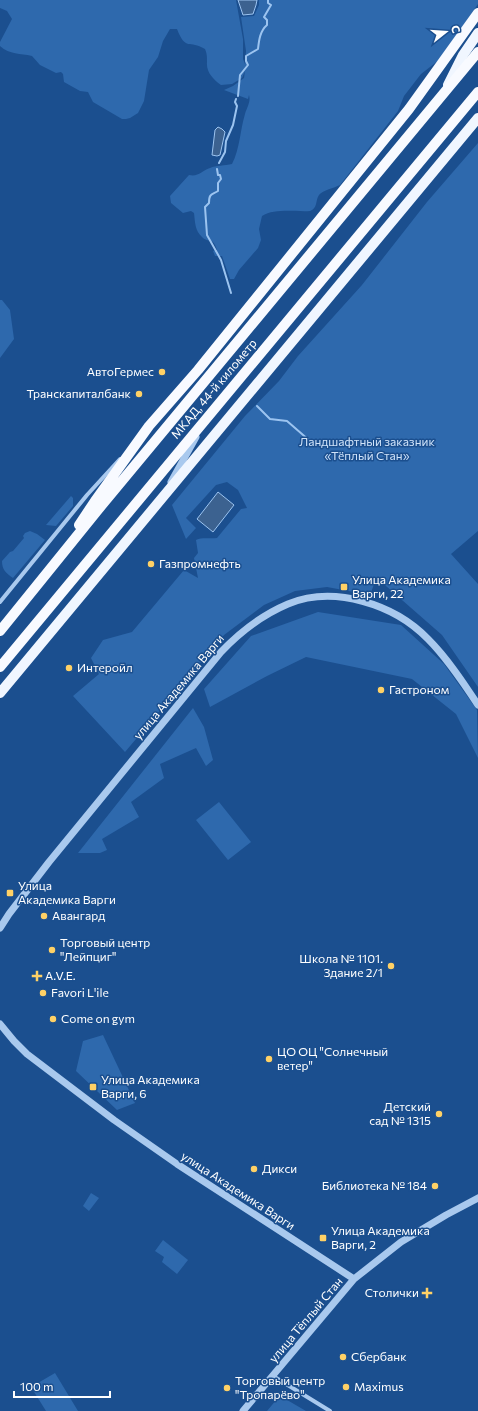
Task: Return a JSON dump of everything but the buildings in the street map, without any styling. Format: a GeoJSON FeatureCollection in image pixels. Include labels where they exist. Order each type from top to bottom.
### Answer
{"type":"FeatureCollection","features":[{"type":"Feature","properties":{"kind":"highway"},"geometry":{"type":"LineString","coordinates":[[55,562],[95,501],[149,426],[203,364],[409,109],[478,13]]}},
{"type":"Feature","properties":{"kind":"highway","name":"МКАД, 44-й километр"},"geometry":{"type":"LineString","coordinates":[[0,631],[55,562],[478,52]]}},
{"type":"Feature","properties":{"kind":"highway","name":"МКАД, 44-й километр"},"geometry":{"type":"LineString","coordinates":[[0,667],[478,92]]}},
{"type":"Feature","properties":{"kind":"main road"},"geometry":{"type":"LineString","coordinates":[[443,95],[463,55],[478,33]]}},
{"type":"Feature","properties":{"kind":"main road"},"geometry":{"type":"LineString","coordinates":[[0,694],[478,118]]}},
{"type":"Feature","properties":{"kind":"street"},"geometry":{"type":"LineString","coordinates":[[163,496],[205,420]]}},
{"type":"Feature","properties":{"kind":"street"},"geometry":{"type":"LineString","coordinates":[[0,602],[87,495],[149,426]]}},
{"type":"Feature","properties":{"kind":"street","name":"улица Академика Варги"},"geometry":{"type":"LineString","coordinates":[[0,927],[49,862],[221,652],[248,627],[289,604],[325,596],[368,602],[385,608],[402,618],[427,638],[456,673],[478,705]]}},
{"type":"Feature","properties":{"kind":"street","name":"улица Академика Варги"},"geometry":{"type":"LineString","coordinates":[[0,1025],[27,1054],[148,1144],[238,1205],[354,1279]]}},
{"type":"Feature","properties":{"kind":"street"},"geometry":{"type":"LineString","coordinates":[[354,1279],[401,1242],[478,1198]]}},
{"type":"Feature","properties":{"kind":"street","name":"улица Тёплый Стан"},"geometry":{"type":"LineString","coordinates":[[243,1411],[354,1279]]}},
{"type":"Feature","properties":{"kind":"street"},"geometry":{"type":"LineString","coordinates":[[273,1376],[330,1411]]}},
{"type":"Feature","properties":{"kind":"green space"},"geometry":{"type":"Polygon","coordinates":[[[0,0],[236,0],[243,39],[243,59],[245,64],[246,51],[241,17],[254,16],[259,5],[259,0],[478,0],[478,4],[439,60],[421,74],[404,96],[398,111],[340,185],[321,193],[313,210],[279,211],[262,216],[259,229],[261,240],[258,248],[239,270],[234,279],[230,279],[222,256],[215,256],[213,251],[217,250],[214,243],[204,239],[198,232],[194,213],[191,211],[183,213],[171,203],[170,196],[189,175],[198,174],[212,167],[232,164],[237,152],[243,120],[249,102],[249,95],[248,99],[224,90],[233,86],[244,78],[245,71],[242,78],[232,84],[221,85],[209,72],[205,49],[200,46],[186,43],[180,36],[177,29],[170,29],[163,41],[158,57],[149,70],[144,101],[138,113],[130,118],[122,119],[93,102],[88,92],[80,91],[64,82],[63,74],[61,72],[56,73],[40,65],[32,56],[11,52],[0,46],[0,42],[12,19],[7,11],[0,8],[0,0]]]}},
{"type":"Feature","properties":{"kind":"green space","name":"Ландшафтный заказник «Тёплый Стан»"},"geometry":{"type":"Polygon","coordinates":[[[478,143],[478,531],[451,554],[478,584],[478,687],[442,635],[378,579],[376,579],[370,595],[327,587],[295,591],[264,605],[224,635],[125,752],[73,696],[99,674],[91,658],[103,640],[132,632],[184,570],[198,578],[194,558],[198,553],[196,540],[203,538],[217,538],[241,509],[247,508],[238,490],[227,482],[216,485],[186,518],[196,528],[186,539],[172,505],[245,416],[279,381],[298,356],[362,285],[427,202],[478,143]]]}},
{"type":"Feature","properties":{"kind":"green space"},"geometry":{"type":"Polygon","coordinates":[[[0,300],[2,300],[10,310],[14,339],[0,358],[0,300]]]}},
{"type":"Feature","properties":{"kind":"green space"},"geometry":{"type":"Polygon","coordinates":[[[71,496],[73,498],[73,506],[56,526],[46,525],[71,496]]]}},
{"type":"Feature","properties":{"kind":"green space"},"geometry":{"type":"Polygon","coordinates":[[[30,531],[45,540],[13,578],[5,571],[2,561],[24,538],[23,536],[25,533],[30,531]]]}},
{"type":"Feature","properties":{"kind":"green space"},"geometry":{"type":"Polygon","coordinates":[[[318,612],[401,625],[444,664],[477,710],[478,758],[456,714],[412,679],[306,657],[210,707],[204,689],[251,636],[318,612]]]}},
{"type":"Feature","properties":{"kind":"green space"},"geometry":{"type":"Polygon","coordinates":[[[193,708],[204,727],[213,760],[206,766],[196,748],[160,764],[164,778],[131,802],[139,817],[102,839],[107,850],[100,853],[78,853],[193,708]]]}},
{"type":"Feature","properties":{"kind":"green space"},"geometry":{"type":"Polygon","coordinates":[[[219,802],[251,842],[228,860],[196,820],[219,802]]]}},
{"type":"Feature","properties":{"kind":"green space"},"geometry":{"type":"Polygon","coordinates":[[[103,1035],[135,1103],[117,1110],[76,1071],[83,1041],[103,1035]]]}},
{"type":"Feature","properties":{"kind":"green space"},"geometry":{"type":"Polygon","coordinates":[[[91,1193],[99,1198],[89,1211],[83,1206],[91,1193]]]}},
{"type":"Feature","properties":{"kind":"green space"},"geometry":{"type":"Polygon","coordinates":[[[163,1240],[188,1260],[177,1274],[162,1262],[164,1257],[155,1251],[163,1240]]]}},
{"type":"Feature","properties":{"kind":"green space"},"geometry":{"type":"Polygon","coordinates":[[[55,1373],[78,1411],[46,1411],[31,1387],[55,1373]]]}},
{"type":"Feature","properties":{"kind":"green space"},"geometry":{"type":"Polygon","coordinates":[[[282,1397],[306,1411],[267,1411],[277,1399],[282,1397]]]}},
{"type":"Feature","properties":{"kind":"shaded area"},"geometry":{"type":"Polygon","coordinates":[[[238,0],[257,0],[253,14],[243,15],[238,0]]]}},
{"type":"Feature","properties":{"kind":"shaded area"},"geometry":{"type":"Polygon","coordinates":[[[218,127],[225,132],[220,155],[217,156],[212,155],[215,130],[218,127]]]}},
{"type":"Feature","properties":{"kind":"shaded area"},"geometry":{"type":"Polygon","coordinates":[[[218,492],[234,505],[213,532],[197,519],[218,492]]]}},
{"type":"Feature","properties":{"kind":"waterway"},"geometry":{"type":"LineString","coordinates":[[238,96],[240,75],[248,65],[246,56],[258,49],[261,33],[267,25],[267,20],[264,17],[271,5],[268,3],[268,0]]}},
{"type":"Feature","properties":{"kind":"waterway"},"geometry":{"type":"LineString","coordinates":[[219,163],[225,152],[226,141],[233,125],[237,106],[235,102],[236,99]]}},
{"type":"Feature","properties":{"kind":"waterway"},"geometry":{"type":"LineString","coordinates":[[217,169],[218,175],[220,175],[221,179],[218,183],[218,191],[210,196],[209,203],[205,207],[207,235],[221,260],[231,293]]}},
{"type":"Feature","properties":{"kind":"waterway"},"geometry":{"type":"LineString","coordinates":[[257,406],[270,419],[287,421],[310,441]]}},
{"type":"Feature","properties":{"kind":"place","name":"АвтоГермес"},"geometry":{"type":"Point","coordinates":[162,372]}},
{"type":"Feature","properties":{"kind":"place","name":"Транскапиталбанк"},"geometry":{"type":"Point","coordinates":[139,394]}},
{"type":"Feature","properties":{"kind":"place","name":"Газпромнефть"},"geometry":{"type":"Point","coordinates":[151,564]}},
{"type":"Feature","properties":{"kind":"place","name":"Улица Академика Варги, 22"},"geometry":{"type":"Point","coordinates":[344,587]}},
{"type":"Feature","properties":{"kind":"place","name":"Интеройл"},"geometry":{"type":"Point","coordinates":[69,668]}},
{"type":"Feature","properties":{"kind":"place","name":"Гастроном"},"geometry":{"type":"Point","coordinates":[381,690]}},
{"type":"Feature","properties":{"kind":"place","name":"Улица Академика Варги"},"geometry":{"type":"Point","coordinates":[10,893]}},
{"type":"Feature","properties":{"kind":"place","name":"Авангард"},"geometry":{"type":"Point","coordinates":[44,916]}},
{"type":"Feature","properties":{"kind":"place","name":"Торговый центр \"Лейпциг\""},"geometry":{"type":"Point","coordinates":[52,950]}},
{"type":"Feature","properties":{"kind":"place","name":"Школа № 1101. Здание 2/1"},"geometry":{"type":"Point","coordinates":[391,966]}},
{"type":"Feature","properties":{"kind":"place","name":"A.V.E."},"geometry":{"type":"Point","coordinates":[37,976]}},
{"type":"Feature","properties":{"kind":"place","name":"Favori L'ile"},"geometry":{"type":"Point","coordinates":[43,993]}},
{"type":"Feature","properties":{"kind":"place","name":"Come on gym"},"geometry":{"type":"Point","coordinates":[53,1019]}},
{"type":"Feature","properties":{"kind":"place","name":"ЦО ОЦ \"Солнечный ветер\""},"geometry":{"type":"Point","coordinates":[269,1059]}},
{"type":"Feature","properties":{"kind":"place","name":"Улица Академика Варги, 6"},"geometry":{"type":"Point","coordinates":[93,1087]}},
{"type":"Feature","properties":{"kind":"place","name":"Детский сад № 1315"},"geometry":{"type":"Point","coordinates":[439,1114]}},
{"type":"Feature","properties":{"kind":"place","name":"Дикси"},"geometry":{"type":"Point","coordinates":[254,1169]}},
{"type":"Feature","properties":{"kind":"place","name":"Библиотека № 184"},"geometry":{"type":"Point","coordinates":[435,1186]}},
{"type":"Feature","properties":{"kind":"place","name":"Улица Академика Варги, 2"},"geometry":{"type":"Point","coordinates":[323,1238]}},
{"type":"Feature","properties":{"kind":"place","name":"Столички"},"geometry":{"type":"Point","coordinates":[427,1293]}},
{"type":"Feature","properties":{"kind":"place","name":"Сбербанк"},"geometry":{"type":"Point","coordinates":[343,1357]}},
{"type":"Feature","properties":{"kind":"place","name":"Maximus"},"geometry":{"type":"Point","coordinates":[346,1387]}},
{"type":"Feature","properties":{"kind":"place","name":"Торговый центр \"Тропарёво\""},"geometry":{"type":"Point","coordinates":[227,1388]}}]}
